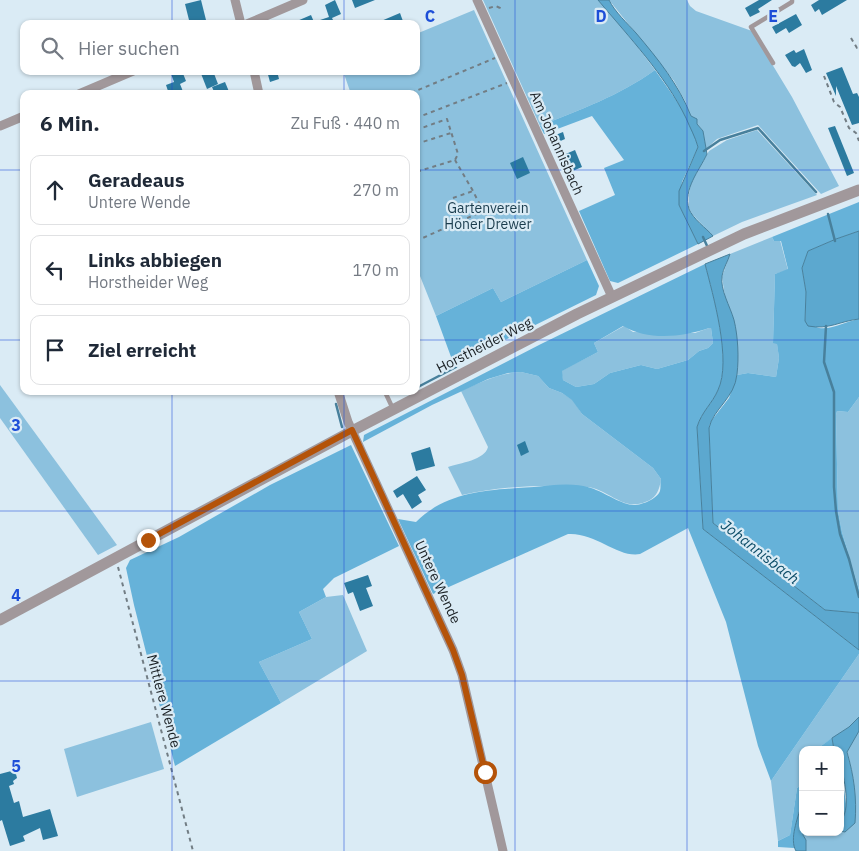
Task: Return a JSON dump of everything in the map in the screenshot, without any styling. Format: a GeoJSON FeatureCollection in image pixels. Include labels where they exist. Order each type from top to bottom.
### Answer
{"type":"FeatureCollection","features":[{"type":"Feature","properties":{"kind":"street"},"geometry":{"type":"LineString","coordinates":[[235,0],[240,20]]}},
{"type":"Feature","properties":{"kind":"street"},"geometry":{"type":"LineString","coordinates":[[256,20],[303,0]]}},
{"type":"Feature","properties":{"kind":"street","name":"Am Johannisbach"},"geometry":{"type":"LineString","coordinates":[[477,0],[612,297]]}},
{"type":"Feature","properties":{"kind":"street"},"geometry":{"type":"LineString","coordinates":[[88,90],[124,75]]}},
{"type":"Feature","properties":{"kind":"street"},"geometry":{"type":"LineString","coordinates":[[255,75],[258,90]]}},
{"type":"Feature","properties":{"kind":"street"},"geometry":{"type":"LineString","coordinates":[[0,126],[20,118]]}},
{"type":"Feature","properties":{"kind":"street","name":"Horstheider Weg"},"geometry":{"type":"LineString","coordinates":[[0,620],[352,430],[612,297],[726,242],[859,190]]}},
{"type":"Feature","properties":{"kind":"street","name":"Untere Wende"},"geometry":{"type":"LineString","coordinates":[[339,395],[344,414],[453,650],[462,675],[504,851]]}},
{"type":"Feature","properties":{"kind":"lane"},"geometry":{"type":"LineString","coordinates":[[773,63],[751,27],[792,2],[792,0]]}},
{"type":"Feature","properties":{"kind":"lane"},"geometry":{"type":"LineString","coordinates":[[386,395],[393,409]]}},
{"type":"Feature","properties":{"kind":"path"},"geometry":{"type":"LineString","coordinates":[[490,7],[496,6],[500,8],[499,11]]}},
{"type":"Feature","properties":{"kind":"path"},"geometry":{"type":"LineString","coordinates":[[851,38],[857,48],[859,48]]}},
{"type":"Feature","properties":{"kind":"path"},"geometry":{"type":"LineString","coordinates":[[418,90],[502,55]]}},
{"type":"Feature","properties":{"kind":"path"},"geometry":{"type":"LineString","coordinates":[[824,76],[834,102],[840,107],[849,128],[856,133],[859,141]]}},
{"type":"Feature","properties":{"kind":"path"},"geometry":{"type":"LineString","coordinates":[[420,116],[513,80]]}},
{"type":"Feature","properties":{"kind":"path"},"geometry":{"type":"LineString","coordinates":[[420,129],[447,119],[458,154],[455,160],[420,171]]}},
{"type":"Feature","properties":{"kind":"path"},"geometry":{"type":"LineString","coordinates":[[420,143],[451,133]]}},
{"type":"Feature","properties":{"kind":"path"},"geometry":{"type":"LineString","coordinates":[[420,239],[483,211],[474,190],[464,178],[455,160]]}},
{"type":"Feature","properties":{"kind":"path"},"geometry":{"type":"LineString","coordinates":[[454,198],[474,190]]}},
{"type":"Feature","properties":{"kind":"path","name":"Mittlere Wende"},"geometry":{"type":"LineString","coordinates":[[114,558],[121,576],[193,851]]}},
{"type":"Feature","properties":{"kind":"green space"},"geometry":{"type":"Polygon","coordinates":[[[483,0],[598,0],[655,70],[614,95],[540,126],[483,0]]]}},
{"type":"Feature","properties":{"kind":"green space"},"geometry":{"type":"Polygon","coordinates":[[[609,0],[687,0],[696,11],[752,31],[792,97],[839,186],[821,194],[758,125],[717,139],[706,149],[703,131],[691,116],[674,81],[609,0]]]}},
{"type":"Feature","properties":{"kind":"green space","name":"Gartenverein Höner Drewer"},"geometry":{"type":"Polygon","coordinates":[[[474,10],[587,260],[501,302],[493,288],[436,316],[420,276],[420,90],[350,90],[344,75],[420,75],[420,32],[474,10]]]}},
{"type":"Feature","properties":{"kind":"green space"},"geometry":{"type":"Polygon","coordinates":[[[757,130],[817,195],[742,222],[713,236],[692,214],[689,208],[691,182],[709,151],[727,140],[757,130]]]}},
{"type":"Feature","properties":{"kind":"green space"},"geometry":{"type":"Polygon","coordinates":[[[772,237],[774,241],[780,240],[788,270],[775,274],[773,343],[777,343],[779,358],[776,377],[748,373],[737,375],[737,343],[734,322],[725,297],[722,277],[730,254],[772,237]]]}},
{"type":"Feature","properties":{"kind":"green space"},"geometry":{"type":"Polygon","coordinates":[[[624,326],[633,332],[695,333],[711,328],[713,343],[688,360],[657,369],[641,365],[610,373],[594,384],[576,387],[563,380],[561,371],[598,352],[594,343],[624,326]]]}},
{"type":"Feature","properties":{"kind":"green space"},"geometry":{"type":"Polygon","coordinates":[[[521,372],[538,376],[549,388],[573,400],[582,414],[653,468],[661,479],[655,496],[644,503],[632,504],[625,503],[594,488],[556,486],[525,486],[462,495],[448,467],[477,458],[488,447],[461,391],[498,376],[521,372]]]}},
{"type":"Feature","properties":{"kind":"green space"},"geometry":{"type":"Polygon","coordinates":[[[0,385],[117,545],[98,555],[0,418],[0,385]]]}},
{"type":"Feature","properties":{"kind":"green space"},"geometry":{"type":"Polygon","coordinates":[[[859,397],[859,590],[842,532],[838,511],[836,415],[837,411],[848,412],[859,397]]]}},
{"type":"Feature","properties":{"kind":"green space"},"geometry":{"type":"Polygon","coordinates":[[[343,595],[367,651],[281,703],[259,662],[312,639],[299,612],[326,597],[343,595]]]}},
{"type":"Feature","properties":{"kind":"green space"},"geometry":{"type":"Polygon","coordinates":[[[859,654],[859,717],[849,727],[821,746],[799,746],[799,787],[797,788],[790,835],[778,841],[771,781],[859,654]]]}},
{"type":"Feature","properties":{"kind":"green space"},"geometry":{"type":"Polygon","coordinates":[[[151,722],[164,769],[77,797],[64,749],[151,722]]]}},
{"type":"Feature","properties":{"kind":"green space"},"geometry":{"type":"Polygon","coordinates":[[[859,731],[859,851],[806,851],[804,836],[844,836],[844,832],[854,823],[854,787],[847,751],[859,731]]]}},
{"type":"Feature","properties":{"kind":"shaded area"},"geometry":{"type":"Polygon","coordinates":[[[598,0],[609,0],[636,33],[674,83],[691,116],[697,119],[697,124],[703,131],[707,154],[690,187],[688,202],[693,216],[713,236],[698,244],[679,205],[679,191],[698,147],[695,139],[686,118],[668,87],[646,57],[598,0]]]}},
{"type":"Feature","properties":{"kind":"shaded area"},"geometry":{"type":"Polygon","coordinates":[[[655,70],[685,116],[698,147],[682,182],[679,205],[698,244],[618,283],[610,281],[579,211],[615,195],[604,168],[624,160],[592,116],[544,134],[540,126],[614,95],[655,70]]]}},
{"type":"Feature","properties":{"kind":"shaded area"},"geometry":{"type":"Polygon","coordinates":[[[859,202],[859,231],[808,251],[802,268],[806,292],[805,321],[824,328],[834,327],[859,319],[859,397],[848,412],[837,411],[836,415],[838,511],[842,532],[859,590],[859,613],[825,610],[713,523],[709,428],[711,421],[729,398],[737,375],[748,373],[776,377],[779,358],[777,344],[773,343],[775,274],[788,269],[781,241],[774,241],[772,237],[859,202]]]}},
{"type":"Feature","properties":{"kind":"shaded area"},"geometry":{"type":"Polygon","coordinates":[[[859,231],[859,319],[822,327],[808,326],[805,321],[806,292],[802,268],[808,251],[859,231]]]}},
{"type":"Feature","properties":{"kind":"shaded area"},"geometry":{"type":"Polygon","coordinates":[[[730,254],[722,281],[735,326],[738,368],[732,390],[711,421],[709,428],[713,523],[825,610],[859,613],[859,650],[703,529],[697,427],[718,390],[722,378],[723,362],[720,328],[705,264],[730,254]]]}},
{"type":"Feature","properties":{"kind":"shaded area"},"geometry":{"type":"Polygon","coordinates":[[[587,260],[599,286],[596,295],[454,365],[436,316],[493,288],[501,302],[587,260]]]}},
{"type":"Feature","properties":{"kind":"shaded area"},"geometry":{"type":"Polygon","coordinates":[[[705,264],[720,328],[723,362],[722,378],[718,390],[697,427],[703,529],[859,650],[859,654],[771,781],[758,746],[726,622],[688,528],[640,554],[623,552],[578,534],[568,534],[433,594],[398,519],[416,522],[442,503],[471,494],[502,489],[577,485],[591,488],[624,503],[634,505],[649,501],[656,497],[660,491],[661,479],[653,468],[582,414],[572,400],[562,393],[549,388],[538,376],[521,372],[508,373],[488,379],[432,405],[363,442],[364,435],[541,344],[705,264]],[[623,326],[594,343],[598,352],[562,371],[563,380],[576,387],[594,384],[610,373],[641,365],[657,369],[688,360],[713,343],[711,328],[688,334],[666,336],[654,336],[633,331],[623,326]]]}},
{"type":"Feature","properties":{"kind":"shaded area"},"geometry":{"type":"Polygon","coordinates":[[[351,445],[399,546],[334,578],[323,589],[326,597],[299,612],[312,639],[259,662],[281,703],[175,766],[134,605],[126,568],[130,560],[179,537],[270,485],[351,445]]]}},
{"type":"Feature","properties":{"kind":"shaded area"},"geometry":{"type":"Polygon","coordinates":[[[859,717],[859,731],[847,752],[854,787],[855,823],[845,832],[844,746],[833,746],[832,738],[849,727],[859,717]]]}},
{"type":"Feature","properties":{"kind":"shaded area"},"geometry":{"type":"Polygon","coordinates":[[[832,738],[833,746],[821,746],[832,738]]]}},
{"type":"Feature","properties":{"kind":"shaded area"},"geometry":{"type":"Polygon","coordinates":[[[799,787],[799,815],[794,837],[794,848],[778,847],[778,841],[790,835],[797,788],[799,787]]]}},
{"type":"Feature","properties":{"kind":"shaded area"},"geometry":{"type":"Polygon","coordinates":[[[844,790],[847,810],[844,817],[844,790]]]}},
{"type":"Feature","properties":{"kind":"shaded area"},"geometry":{"type":"Polygon","coordinates":[[[799,812],[799,836],[804,836],[806,840],[806,851],[796,851],[794,846],[796,822],[799,812]]]}},
{"type":"Feature","properties":{"kind":"building"},"geometry":{"type":"Polygon","coordinates":[[[201,0],[206,20],[189,20],[185,4],[201,0]]]}},
{"type":"Feature","properties":{"kind":"building"},"geometry":{"type":"Polygon","coordinates":[[[335,0],[341,14],[332,18],[333,20],[320,20],[329,17],[325,5],[335,0]]]}},
{"type":"Feature","properties":{"kind":"building"},"geometry":{"type":"Polygon","coordinates":[[[352,0],[375,0],[355,8],[352,0]]]}},
{"type":"Feature","properties":{"kind":"building"},"geometry":{"type":"Polygon","coordinates":[[[759,0],[772,0],[758,9],[760,12],[750,17],[745,8],[759,0]]]}},
{"type":"Feature","properties":{"kind":"building"},"geometry":{"type":"Polygon","coordinates":[[[819,0],[847,0],[822,15],[819,9],[815,12],[811,5],[819,0]]]}},
{"type":"Feature","properties":{"kind":"building"},"geometry":{"type":"Polygon","coordinates":[[[400,13],[403,20],[383,20],[400,13]]]}},
{"type":"Feature","properties":{"kind":"building"},"geometry":{"type":"Polygon","coordinates":[[[796,14],[802,25],[789,33],[786,28],[776,34],[772,27],[796,14]]]}},
{"type":"Feature","properties":{"kind":"building"},"geometry":{"type":"Polygon","coordinates":[[[311,15],[313,20],[299,20],[311,15]]]}},
{"type":"Feature","properties":{"kind":"building"},"geometry":{"type":"Polygon","coordinates":[[[804,49],[812,70],[806,73],[800,63],[795,67],[792,66],[785,55],[794,50],[796,53],[804,49]]]}},
{"type":"Feature","properties":{"kind":"building"},"geometry":{"type":"Polygon","coordinates":[[[842,67],[853,94],[857,93],[859,97],[859,123],[852,125],[836,86],[836,96],[826,73],[842,67]]]}},
{"type":"Feature","properties":{"kind":"building"},"geometry":{"type":"Polygon","coordinates":[[[171,75],[184,75],[186,81],[180,84],[182,90],[168,90],[166,85],[174,82],[171,75]]]}},
{"type":"Feature","properties":{"kind":"building"},"geometry":{"type":"Polygon","coordinates":[[[202,75],[215,75],[218,84],[207,89],[202,75]]]}},
{"type":"Feature","properties":{"kind":"building"},"geometry":{"type":"Polygon","coordinates":[[[268,75],[278,75],[279,79],[270,82],[268,75]]]}},
{"type":"Feature","properties":{"kind":"building"},"geometry":{"type":"Polygon","coordinates":[[[225,82],[228,90],[213,90],[212,87],[225,82]]]}},
{"type":"Feature","properties":{"kind":"building"},"geometry":{"type":"Polygon","coordinates":[[[835,126],[854,173],[847,176],[828,128],[835,126]]]}},
{"type":"Feature","properties":{"kind":"building"},"geometry":{"type":"Polygon","coordinates":[[[563,132],[565,139],[556,143],[553,136],[563,132]]]}},
{"type":"Feature","properties":{"kind":"building"},"geometry":{"type":"Polygon","coordinates":[[[575,150],[582,167],[568,173],[561,156],[575,150]]]}},
{"type":"Feature","properties":{"kind":"building"},"geometry":{"type":"Polygon","coordinates":[[[523,157],[530,173],[517,179],[510,163],[523,157]]]}},
{"type":"Feature","properties":{"kind":"building"},"geometry":{"type":"Polygon","coordinates":[[[525,441],[529,452],[521,456],[517,445],[525,441]]]}},
{"type":"Feature","properties":{"kind":"building"},"geometry":{"type":"Polygon","coordinates":[[[430,447],[435,466],[416,471],[411,453],[430,447]]]}},
{"type":"Feature","properties":{"kind":"building"},"geometry":{"type":"Polygon","coordinates":[[[417,476],[426,490],[418,495],[422,502],[412,509],[403,494],[397,498],[393,491],[417,476]]]}},
{"type":"Feature","properties":{"kind":"building"},"geometry":{"type":"Polygon","coordinates":[[[368,575],[372,586],[366,588],[373,606],[360,611],[353,592],[348,594],[344,583],[368,575]]]}},
{"type":"Feature","properties":{"kind":"building"},"geometry":{"type":"Polygon","coordinates":[[[15,770],[17,778],[13,781],[14,784],[9,786],[14,803],[19,801],[23,817],[50,809],[58,836],[43,840],[40,828],[23,836],[25,841],[10,846],[2,820],[0,821],[0,774],[15,770]]]}},
{"type":"Feature","properties":{"kind":"waterway"},"geometry":{"type":"LineString","coordinates":[[704,151],[720,140],[758,128],[816,192]]}},
{"type":"Feature","properties":{"kind":"waterway"},"geometry":{"type":"LineString","coordinates":[[828,214],[835,241]]}},
{"type":"Feature","properties":{"kind":"waterway","name":"Johannisbach"},"geometry":{"type":"LineString","coordinates":[[703,237],[708,248]]}},
{"type":"Feature","properties":{"kind":"waterway"},"geometry":{"type":"LineString","coordinates":[[826,326],[824,362],[834,392],[834,487],[836,511],[840,534],[859,597]]}},
{"type":"Feature","properties":{"kind":"waterway"},"geometry":{"type":"LineString","coordinates":[[420,386],[456,367]]}},
{"type":"Feature","properties":{"kind":"waterway"},"geometry":{"type":"LineString","coordinates":[[336,404],[342,427]]}},
{"type":"Feature","properties":{"kind":"route"},"geometry":{"type":"LineString","coordinates":[[148,540],[352,430],[453,650],[462,675],[485,772]]}}]}
